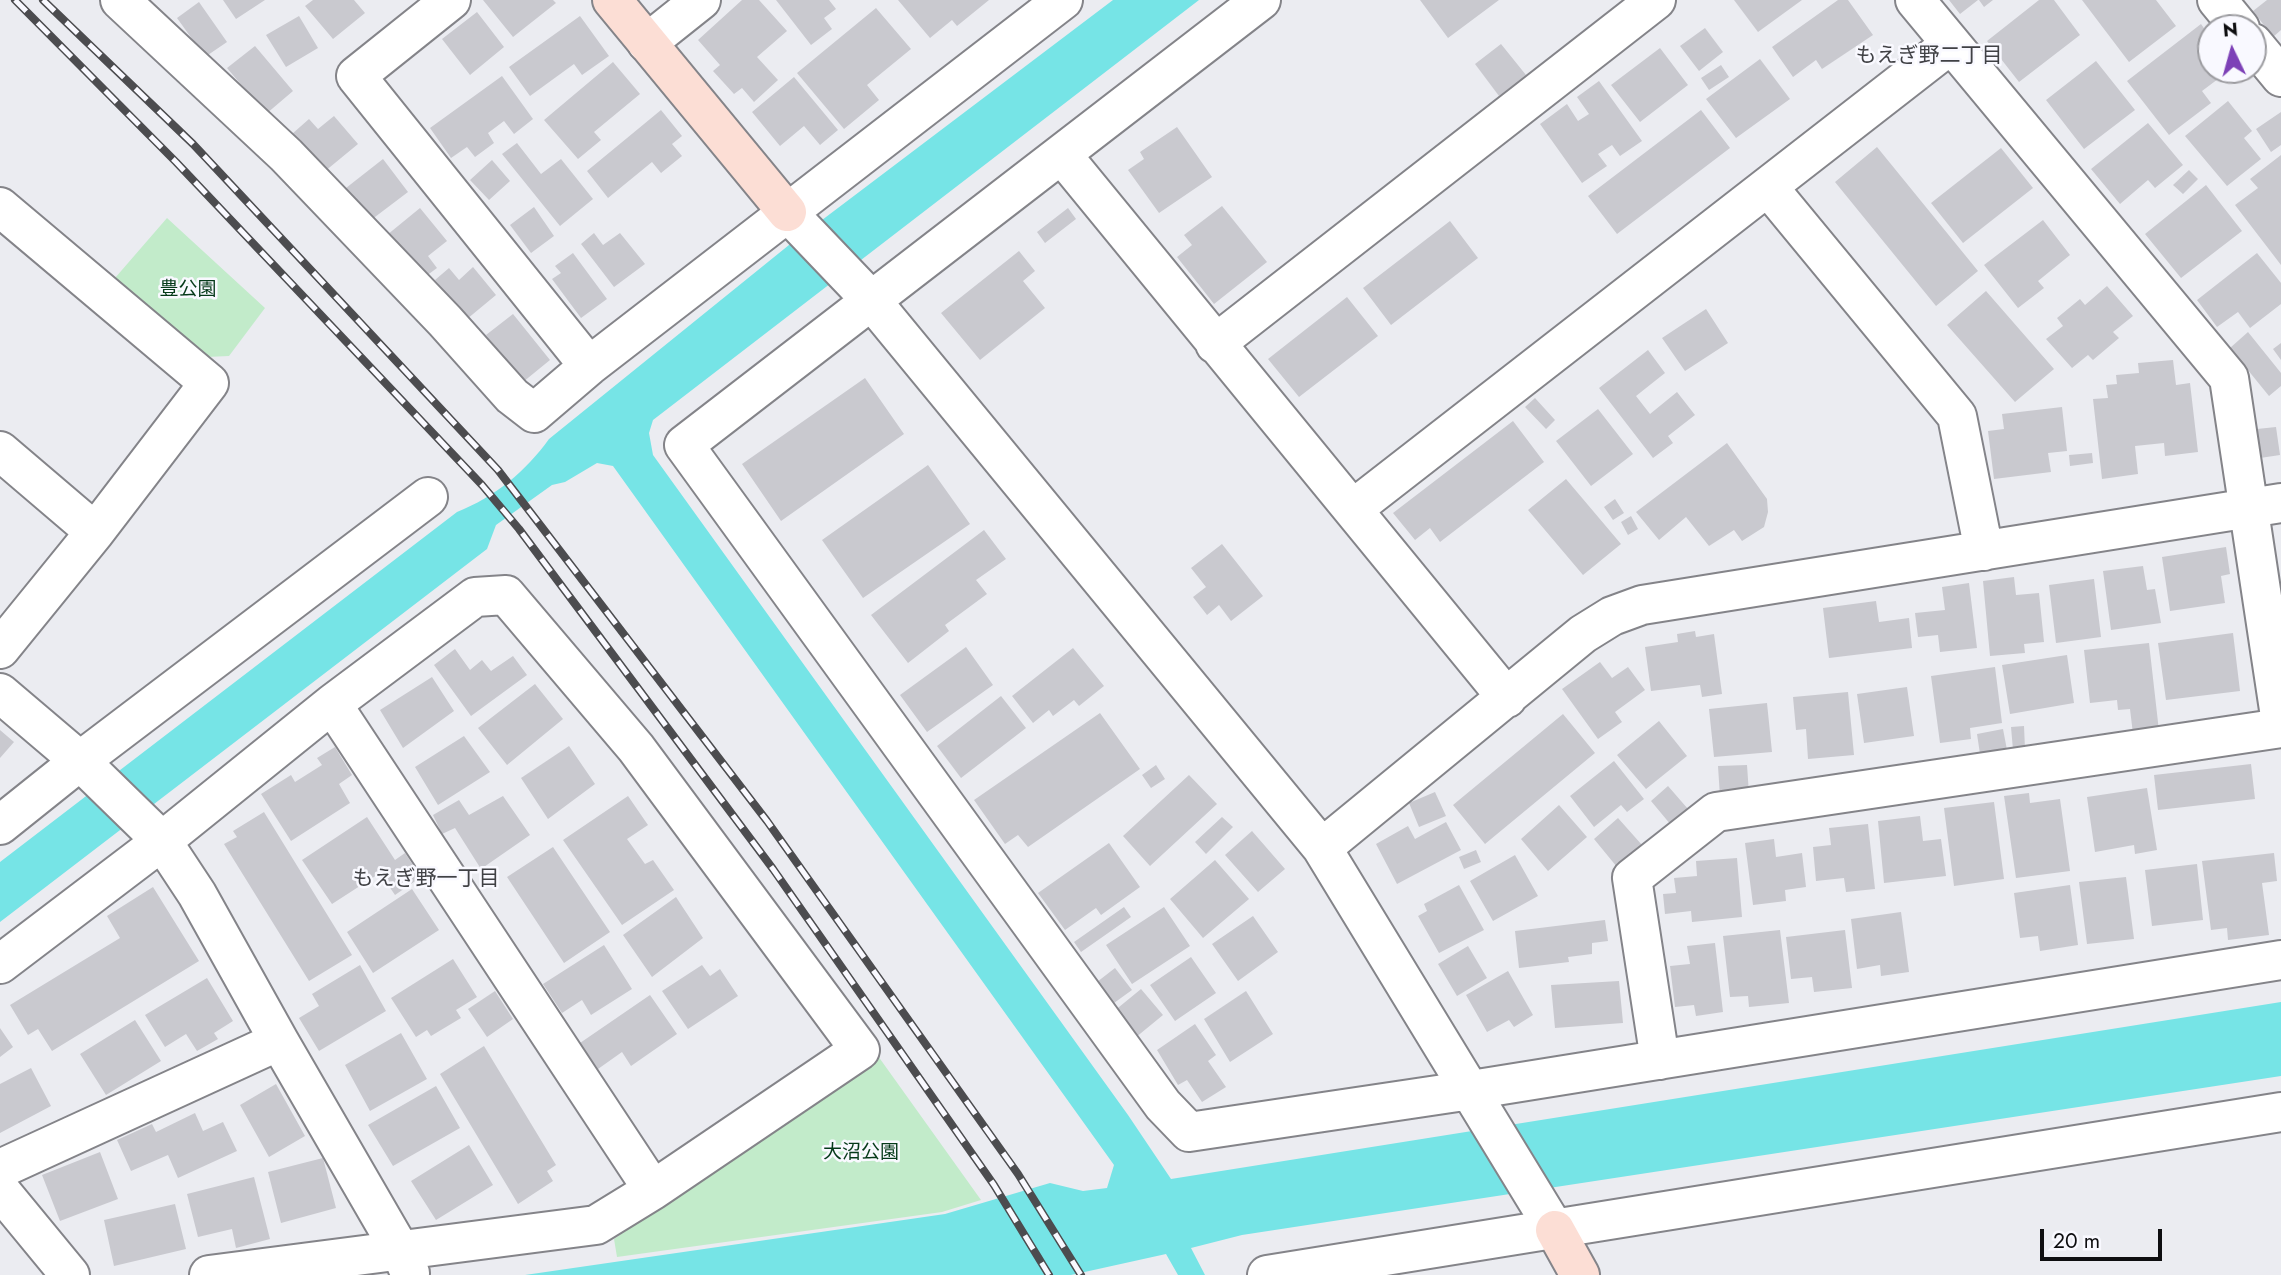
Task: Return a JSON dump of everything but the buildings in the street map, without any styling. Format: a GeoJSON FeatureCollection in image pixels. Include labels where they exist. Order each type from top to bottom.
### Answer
{"type":"FeatureCollection","features":[{"type":"Feature","properties":{"kind":"street"},"geometry":{"type":"LineString","coordinates":[[451,0],[356,76],[589,366]]}},
{"type":"Feature","properties":{"kind":"street"},"geometry":{"type":"LineString","coordinates":[[612,0],[795,220],[861,290],[1322,848],[1477,1100],[1580,1275]]}},
{"type":"Feature","properties":{"kind":"street"},"geometry":{"type":"LineString","coordinates":[[647,43],[701,0]]}},
{"type":"Feature","properties":{"kind":"street"},"geometry":{"type":"LineString","coordinates":[[139,5],[445,321],[512,396],[534,413],[589,366],[795,220],[1063,0]]}},
{"type":"Feature","properties":{"kind":"street"},"geometry":{"type":"LineString","coordinates":[[1215,344],[1656,0]]}},
{"type":"Feature","properties":{"kind":"street"},"geometry":{"type":"LineString","coordinates":[[1660,1060],[1632,878],[1716,812],[2281,725],[2264,506],[2230,378],[1915,0]]}},
{"type":"Feature","properties":{"kind":"street"},"geometry":{"type":"LineString","coordinates":[[2217,0],[2229,14]]}},
{"type":"Feature","properties":{"kind":"street"},"geometry":{"type":"LineString","coordinates":[[1256,2],[1062,155],[861,290],[684,446],[1163,1105],[1189,1132],[1477,1100],[1660,1060],[2281,960]]}},
{"type":"Feature","properties":{"kind":"street"},"geometry":{"type":"LineString","coordinates":[[1353,509],[1951,44]]}},
{"type":"Feature","properties":{"kind":"street"},"geometry":{"type":"LineString","coordinates":[[2267,60],[2281,77]]}},
{"type":"Feature","properties":{"kind":"street"},"geometry":{"type":"LineString","coordinates":[[1062,155],[1507,698]]}},
{"type":"Feature","properties":{"kind":"street"},"geometry":{"type":"LineString","coordinates":[[1768,187],[1958,416],[1984,551]]}},
{"type":"Feature","properties":{"kind":"street"},"geometry":{"type":"LineString","coordinates":[[0,207],[209,383],[95,532],[0,649]]}},
{"type":"Feature","properties":{"kind":"street"},"geometry":{"type":"LineString","coordinates":[[0,451],[95,532]]}},
{"type":"Feature","properties":{"kind":"street"},"geometry":{"type":"LineString","coordinates":[[0,825],[87,768],[428,496]]}},
{"type":"Feature","properties":{"kind":"street"},"geometry":{"type":"LineString","coordinates":[[1322,848],[1583,634],[1612,616],[1642,605],[2264,506]]}},
{"type":"Feature","properties":{"kind":"street"},"geometry":{"type":"LineString","coordinates":[[0,964],[153,832],[475,597],[506,595],[635,748],[860,1050],[653,1190],[596,1225],[406,1263],[209,1275]]}},
{"type":"Feature","properties":{"kind":"street"},"geometry":{"type":"LineString","coordinates":[[0,693],[87,768],[153,832],[197,894],[406,1263]]}},
{"type":"Feature","properties":{"kind":"street"},"geometry":{"type":"LineString","coordinates":[[331,704],[653,1190]]}},
{"type":"Feature","properties":{"kind":"street"},"geometry":{"type":"LineString","coordinates":[[0,1169],[279,1041]]}},
{"type":"Feature","properties":{"kind":"street"},"geometry":{"type":"LineString","coordinates":[[1267,1275],[2281,1112]]}},
{"type":"Feature","properties":{"kind":"street"},"geometry":{"type":"LineString","coordinates":[[0,1191],[70,1275]]}},
{"type":"Feature","properties":{"kind":"green space","name":"豊公園"},"geometry":{"type":"Polygon","coordinates":[[[167,218],[265,308],[229,356],[206,357],[115,278],[167,218]]]}},
{"type":"Feature","properties":{"kind":"green space","name":"大沼公園"},"geometry":{"type":"Polygon","coordinates":[[[878,1056],[981,1200],[942,1212],[617,1257],[614,1239],[878,1056]]]}},
{"type":"Feature","properties":{"kind":"water"},"geometry":{"type":"Polygon","coordinates":[[[1113,0],[1199,0],[653,420],[649,433],[653,455],[1128,1115],[1171,1179],[2281,1002],[2281,1076],[1242,1235],[1191,1248],[1205,1275],[1178,1275],[1166,1254],[1071,1275],[525,1275],[945,1214],[1050,1183],[1083,1191],[1107,1188],[1114,1165],[613,466],[597,463],[565,482],[552,485],[496,525],[487,549],[0,922],[0,862],[457,512],[484,499],[509,482],[549,439],[789,245],[1113,0]]]}},
{"type":"Feature","properties":{"kind":"railway"},"geometry":{"type":"LineString","coordinates":[[15,0],[176,162],[482,485],[519,529],[773,869],[994,1185],[1049,1275]]}},
{"type":"Feature","properties":{"kind":"railway"},"geometry":{"type":"LineString","coordinates":[[43,0],[193,144],[498,470],[767,821],[1018,1174],[1081,1275]]}},
{"type":"Feature","properties":{"kind":"district","name":"もえぎ野二丁目"},"geometry":{"type":"Point","coordinates":[1929,57]}},
{"type":"Feature","properties":{"kind":"district","name":"もえぎ野一丁目"},"geometry":{"type":"Point","coordinates":[426,880]}}]}
